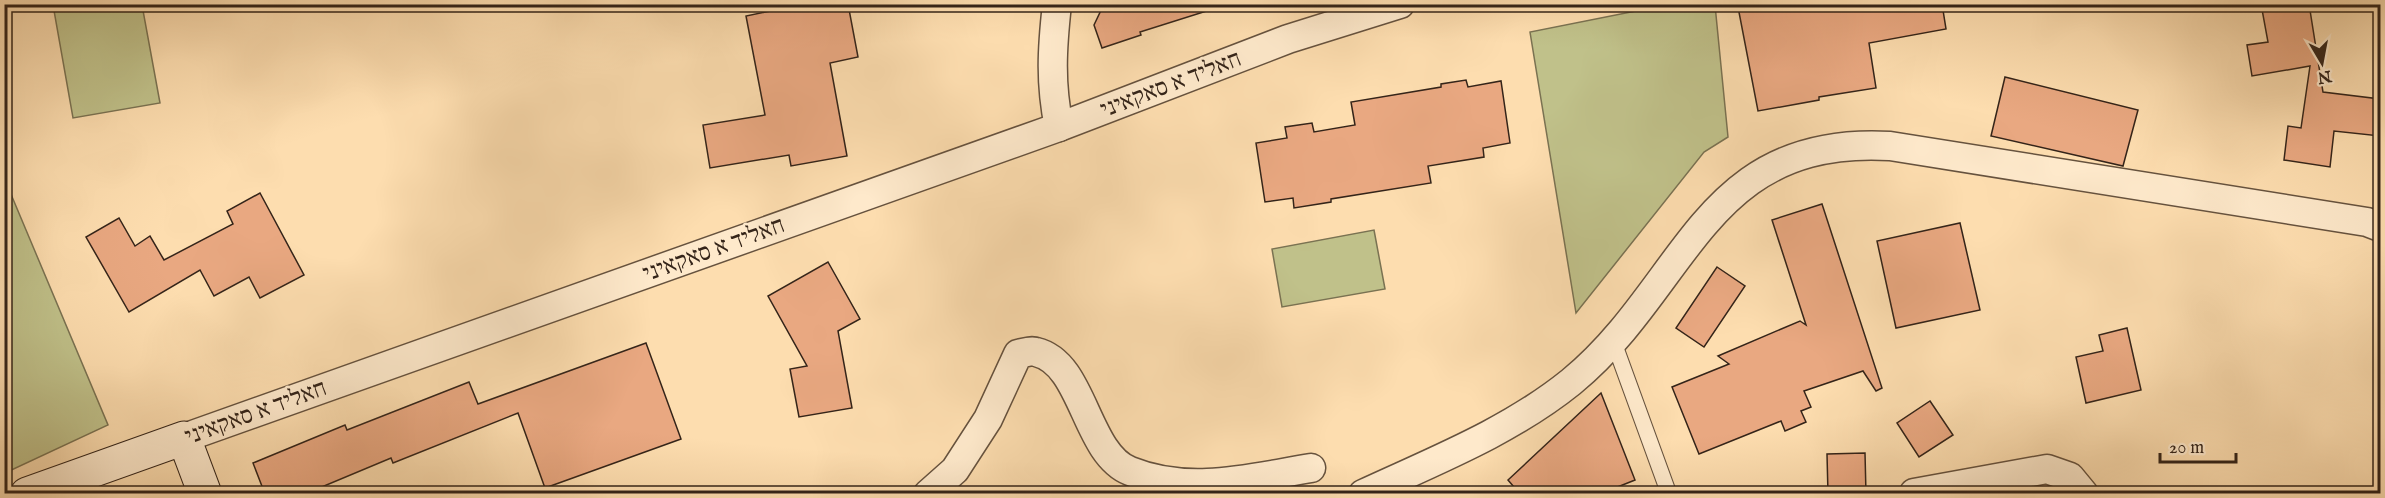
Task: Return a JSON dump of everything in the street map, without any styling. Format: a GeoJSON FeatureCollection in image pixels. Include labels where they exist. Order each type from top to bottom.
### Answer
{"type":"FeatureCollection","features":[{"type":"Feature","properties":{"kind":"street"},"geometry":{"type":"LineString","coordinates":[[1057,4],[1052,46],[1051,88],[1059,127]]}},
{"type":"Feature","properties":{"kind":"street","name":"חאליד א סאקאיני"},"geometry":{"type":"LineString","coordinates":[[27,494],[1059,127],[1288,39],[1400,4]]}},
{"type":"Feature","properties":{"kind":"street"},"geometry":{"type":"LineString","coordinates":[[1363,494],[1479,441],[1570,382],[1613,340],[1731,194],[1763,171],[1795,156],[1827,148],[1859,144],[1890,146],[2226,198],[2367,222],[2380,227]]}},
{"type":"Feature","properties":{"kind":"street"},"geometry":{"type":"LineString","coordinates":[[928,494],[955,470],[988,419],[1018,354],[1035,351],[1059,365],[1108,452],[1127,471],[1165,482],[1219,484],[1311,468]]}},
{"type":"Feature","properties":{"kind":"street"},"geometry":{"type":"LineString","coordinates":[[184,438],[205,494]]}},
{"type":"Feature","properties":{"kind":"street"},"geometry":{"type":"LineString","coordinates":[[1914,493],[2047,469],[2070,477],[2084,494]]}},
{"type":"Feature","properties":{"kind":"lane"},"geometry":{"type":"LineString","coordinates":[[1613,340],[1669,494]]}},
{"type":"Feature","properties":{"kind":"green space"},"geometry":{"type":"Polygon","coordinates":[[[53,5],[142,5],[160,103],[73,118],[53,5]]]}},
{"type":"Feature","properties":{"kind":"green space"},"geometry":{"type":"Polygon","coordinates":[[[1666,5],[1715,5],[1728,137],[1704,152],[1576,313],[1530,32],[1666,5]]]}},
{"type":"Feature","properties":{"kind":"green space"},"geometry":{"type":"Polygon","coordinates":[[[5,180],[108,425],[4,473],[5,180]]]}},
{"type":"Feature","properties":{"kind":"green space"},"geometry":{"type":"Polygon","coordinates":[[[1374,230],[1385,289],[1282,307],[1272,249],[1374,230]]]}},
{"type":"Feature","properties":{"kind":"building"},"geometry":{"type":"Polygon","coordinates":[[[805,4],[848,4],[858,57],[830,63],[847,156],[791,166],[789,155],[710,168],[703,125],[765,115],[746,16],[805,4]]]}},
{"type":"Feature","properties":{"kind":"building"},"geometry":{"type":"Polygon","coordinates":[[[1104,4],[1212,4],[1213,9],[1140,32],[1141,35],[1102,48],[1094,25],[1104,4]]]}},
{"type":"Feature","properties":{"kind":"building"},"geometry":{"type":"Polygon","coordinates":[[[1751,4],[1942,4],[1946,29],[1869,43],[1876,88],[1819,97],[1819,100],[1758,111],[1738,7],[1751,4]]]}},
{"type":"Feature","properties":{"kind":"building"},"geometry":{"type":"Polygon","coordinates":[[[2261,4],[2309,4],[2323,92],[2380,99],[2380,136],[2334,131],[2330,167],[2284,160],[2288,126],[2301,128],[2310,66],[2252,76],[2247,45],[2268,42],[2261,4]]]}},
{"type":"Feature","properties":{"kind":"building"},"geometry":{"type":"Polygon","coordinates":[[[2005,77],[2138,110],[2123,166],[1991,136],[2005,77]]]}},
{"type":"Feature","properties":{"kind":"building"},"geometry":{"type":"Polygon","coordinates":[[[1466,80],[1468,87],[1501,81],[1510,143],[1483,148],[1484,157],[1428,166],[1431,183],[1331,199],[1331,202],[1294,208],[1293,198],[1265,202],[1256,143],[1287,138],[1285,127],[1312,123],[1314,132],[1355,125],[1351,102],[1441,87],[1441,84],[1466,80]]]}},
{"type":"Feature","properties":{"kind":"building"},"geometry":{"type":"Polygon","coordinates":[[[260,193],[304,275],[260,298],[249,277],[214,296],[200,270],[129,312],[86,237],[119,218],[135,246],[150,236],[164,260],[233,224],[227,211],[260,193]]]}},
{"type":"Feature","properties":{"kind":"building"},"geometry":{"type":"Polygon","coordinates":[[[1822,204],[1882,388],[1876,391],[1863,371],[1804,391],[1811,407],[1801,411],[1806,422],[1785,431],[1781,421],[1699,454],[1672,387],[1729,364],[1718,356],[1800,321],[1806,325],[1772,220],[1822,204]]]}},
{"type":"Feature","properties":{"kind":"building"},"geometry":{"type":"Polygon","coordinates":[[[1960,223],[1980,310],[1896,328],[1877,241],[1960,223]]]}},
{"type":"Feature","properties":{"kind":"building"},"geometry":{"type":"Polygon","coordinates":[[[828,262],[860,319],[838,331],[852,408],[799,417],[790,369],[807,366],[768,296],[828,262]]]}},
{"type":"Feature","properties":{"kind":"building"},"geometry":{"type":"Polygon","coordinates":[[[1717,267],[1745,286],[1704,347],[1676,328],[1717,267]]]}},
{"type":"Feature","properties":{"kind":"building"},"geometry":{"type":"Polygon","coordinates":[[[2127,328],[2141,390],[2086,403],[2076,357],[2103,351],[2099,335],[2127,328]]]}},
{"type":"Feature","properties":{"kind":"building"},"geometry":{"type":"Polygon","coordinates":[[[646,343],[681,439],[545,488],[518,413],[393,463],[391,458],[305,494],[265,494],[253,463],[345,425],[347,430],[469,382],[478,404],[646,343]]]}},
{"type":"Feature","properties":{"kind":"building"},"geometry":{"type":"Polygon","coordinates":[[[1601,393],[1635,480],[1600,494],[1520,494],[1508,480],[1601,393]]]}},
{"type":"Feature","properties":{"kind":"building"},"geometry":{"type":"Polygon","coordinates":[[[1930,401],[1953,435],[1919,457],[1897,423],[1930,401]]]}},
{"type":"Feature","properties":{"kind":"building"},"geometry":{"type":"Polygon","coordinates":[[[1865,453],[1866,494],[1828,494],[1827,454],[1865,453]]]}}]}
